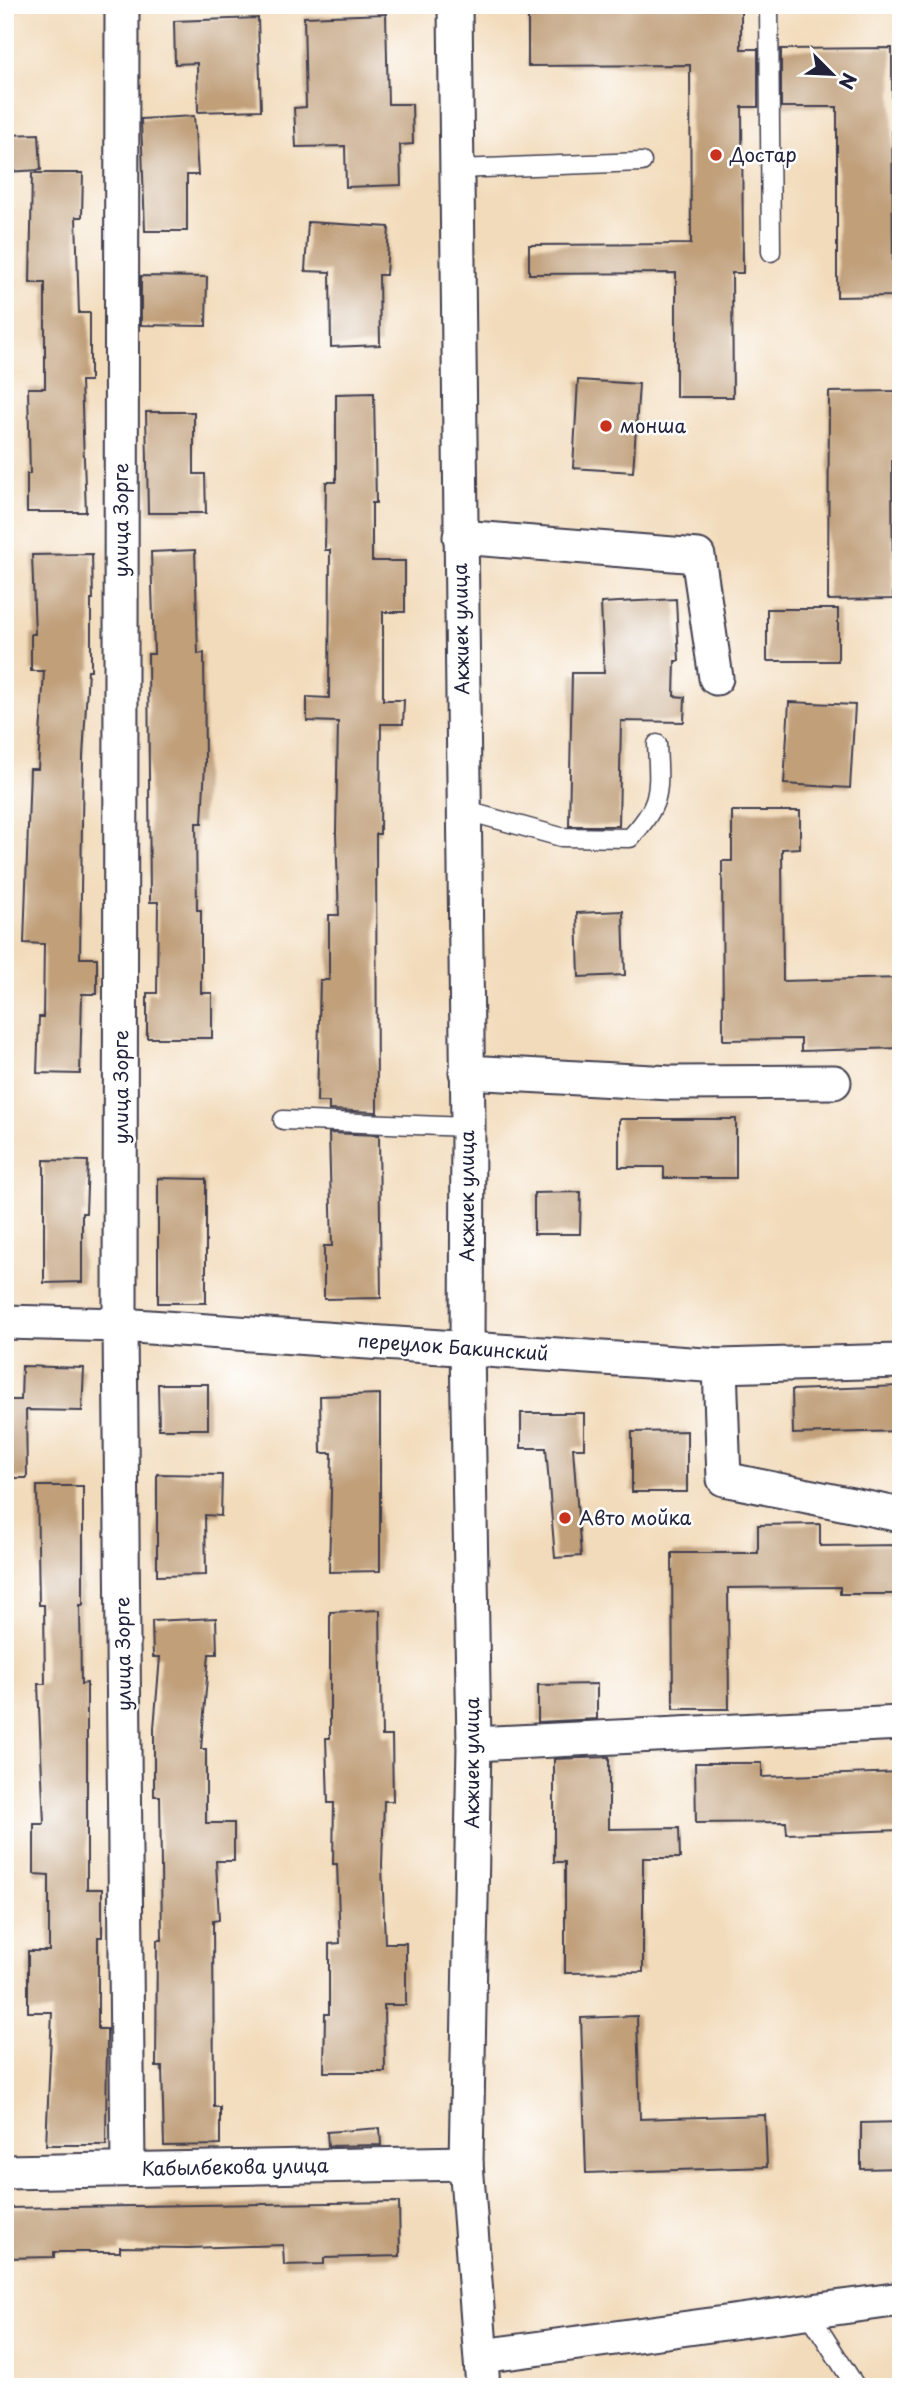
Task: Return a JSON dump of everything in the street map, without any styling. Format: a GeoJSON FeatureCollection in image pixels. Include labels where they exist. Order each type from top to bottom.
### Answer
{"type":"FeatureCollection","features":[{"type":"Feature","properties":{"kind":"street","name":"улица Зорге"},"geometry":{"type":"LineString","coordinates":[[122,5],[120,1325],[128,2169]]}},
{"type":"Feature","properties":{"kind":"street","name":"Акжиек улица"},"geometry":{"type":"LineString","coordinates":[[455,5],[468,1126],[467,1347],[474,1744],[466,2164],[483,2371]]}},
{"type":"Feature","properties":{"kind":"street"},"geometry":{"type":"LineString","coordinates":[[460,537],[698,556],[716,678]]}},
{"type":"Feature","properties":{"kind":"street"},"geometry":{"type":"LineString","coordinates":[[466,1072],[671,1083],[834,1082]]}},
{"type":"Feature","properties":{"kind":"street","name":"переулок Бакинский"},"geometry":{"type":"LineString","coordinates":[[5,1322],[120,1325],[720,1366],[901,1361]]}},
{"type":"Feature","properties":{"kind":"street"},"geometry":{"type":"LineString","coordinates":[[720,1366],[724,1479],[901,1515]]}},
{"type":"Feature","properties":{"kind":"street"},"geometry":{"type":"LineString","coordinates":[[474,1744],[901,1723]]}},
{"type":"Feature","properties":{"kind":"street","name":"Кабылбекова улица"},"geometry":{"type":"LineString","coordinates":[[5,2172],[466,2164]]}},
{"type":"Feature","properties":{"kind":"street"},"geometry":{"type":"LineString","coordinates":[[483,2371],[808,2312],[901,2299]]}},
{"type":"Feature","properties":{"kind":"lane"},"geometry":{"type":"LineString","coordinates":[[769,5],[771,252]]}},
{"type":"Feature","properties":{"kind":"lane"},"geometry":{"type":"LineString","coordinates":[[456,170],[642,162]]}},
{"type":"Feature","properties":{"kind":"lane"},"geometry":{"type":"LineString","coordinates":[[463,810],[561,837],[630,838],[650,817],[659,792],[657,744]]}},
{"type":"Feature","properties":{"kind":"lane"},"geometry":{"type":"LineString","coordinates":[[284,1120],[468,1126]]}},
{"type":"Feature","properties":{"kind":"lane"},"geometry":{"type":"LineString","coordinates":[[808,2312],[856,2387]]}},
{"type":"Feature","properties":{"kind":"building","name":"Достар"},"geometry":{"type":"Polygon","coordinates":[[[528,5],[741,5],[741,49],[758,49],[758,107],[742,107],[743,273],[732,273],[733,397],[676,397],[676,273],[529,274],[529,245],[691,244],[690,65],[528,66],[528,5]]]}},
{"type":"Feature","properties":{"kind":"building"},"geometry":{"type":"Polygon","coordinates":[[[386,14],[388,104],[412,104],[413,144],[400,145],[401,185],[346,187],[345,146],[296,147],[294,108],[306,107],[304,17],[386,14]]]}},
{"type":"Feature","properties":{"kind":"building"},"geometry":{"type":"Polygon","coordinates":[[[258,18],[261,110],[198,112],[197,63],[175,64],[174,21],[258,18]]]}},
{"type":"Feature","properties":{"kind":"building"},"geometry":{"type":"Polygon","coordinates":[[[892,48],[893,296],[837,297],[837,107],[781,107],[781,49],[892,48]]]}},
{"type":"Feature","properties":{"kind":"building"},"geometry":{"type":"Polygon","coordinates":[[[194,116],[198,175],[187,175],[187,231],[145,231],[141,119],[194,116]]]}},
{"type":"Feature","properties":{"kind":"building"},"geometry":{"type":"Polygon","coordinates":[[[39,134],[41,170],[5,172],[5,135],[39,134]]]}},
{"type":"Feature","properties":{"kind":"building"},"geometry":{"type":"Polygon","coordinates":[[[32,173],[83,173],[82,217],[76,217],[79,313],[90,313],[90,381],[81,381],[86,512],[27,512],[27,474],[30,474],[28,388],[45,388],[45,283],[30,283],[32,173]]]}},
{"type":"Feature","properties":{"kind":"building"},"geometry":{"type":"Polygon","coordinates":[[[308,222],[389,227],[386,275],[379,275],[380,345],[331,347],[330,272],[305,271],[308,222]]]}},
{"type":"Feature","properties":{"kind":"building"},"geometry":{"type":"Polygon","coordinates":[[[141,276],[207,277],[206,326],[141,325],[141,276]]]}},
{"type":"Feature","properties":{"kind":"building","name":"монша"},"geometry":{"type":"Polygon","coordinates":[[[578,380],[639,384],[633,472],[573,468],[578,380]]]}},
{"type":"Feature","properties":{"kind":"building"},"geometry":{"type":"Polygon","coordinates":[[[898,391],[898,461],[892,461],[893,599],[828,600],[829,392],[898,391]]]}},
{"type":"Feature","properties":{"kind":"building"},"geometry":{"type":"Polygon","coordinates":[[[374,393],[376,503],[372,503],[372,561],[405,561],[405,612],[383,612],[383,700],[404,700],[403,724],[381,724],[380,834],[376,834],[377,1112],[329,1110],[329,1102],[317,1102],[320,980],[329,980],[329,915],[339,915],[336,833],[338,722],[307,721],[307,697],[329,698],[330,550],[325,550],[326,482],[336,482],[336,394],[374,393]]]}},
{"type":"Feature","properties":{"kind":"building"},"geometry":{"type":"Polygon","coordinates":[[[146,412],[194,412],[194,474],[205,474],[206,513],[148,513],[146,412]]]}},
{"type":"Feature","properties":{"kind":"building"},"geometry":{"type":"Polygon","coordinates":[[[195,550],[198,654],[204,653],[205,763],[202,823],[196,823],[197,910],[201,910],[201,993],[212,993],[212,1038],[147,1038],[147,993],[157,993],[158,902],[150,902],[148,654],[154,654],[151,552],[195,550]]]}},
{"type":"Feature","properties":{"kind":"building"},"geometry":{"type":"Polygon","coordinates":[[[92,554],[91,670],[88,670],[83,757],[80,958],[97,958],[97,994],[82,994],[80,1074],[37,1073],[39,1017],[43,1017],[44,944],[24,943],[30,769],[38,769],[44,671],[31,671],[31,634],[35,634],[32,555],[92,554]]]}},
{"type":"Feature","properties":{"kind":"building"},"geometry":{"type":"Polygon","coordinates":[[[676,599],[679,661],[675,661],[674,696],[685,697],[684,722],[621,721],[619,826],[569,826],[572,673],[604,673],[601,603],[676,599]]]}},
{"type":"Feature","properties":{"kind":"building"},"geometry":{"type":"Polygon","coordinates":[[[767,609],[838,609],[838,661],[767,661],[767,609]]]}},
{"type":"Feature","properties":{"kind":"building"},"geometry":{"type":"Polygon","coordinates":[[[789,702],[855,705],[850,788],[784,784],[789,702]]]}},
{"type":"Feature","properties":{"kind":"building"},"geometry":{"type":"Polygon","coordinates":[[[732,811],[800,811],[800,848],[782,849],[783,981],[901,978],[901,1048],[801,1051],[801,1039],[723,1040],[722,861],[732,861],[732,811]]]}},
{"type":"Feature","properties":{"kind":"building"},"geometry":{"type":"Polygon","coordinates":[[[623,911],[625,975],[579,977],[577,913],[623,911]]]}},
{"type":"Feature","properties":{"kind":"building"},"geometry":{"type":"Polygon","coordinates":[[[619,1119],[736,1119],[736,1178],[664,1178],[664,1167],[619,1167],[619,1119]]]}},
{"type":"Feature","properties":{"kind":"building"},"geometry":{"type":"Polygon","coordinates":[[[329,1133],[379,1135],[381,1298],[324,1299],[324,1246],[332,1246],[329,1133]]]}},
{"type":"Feature","properties":{"kind":"building"},"geometry":{"type":"Polygon","coordinates":[[[44,1160],[88,1161],[86,1213],[82,1213],[82,1282],[44,1283],[44,1160]]]}},
{"type":"Feature","properties":{"kind":"building"},"geometry":{"type":"Polygon","coordinates":[[[158,1178],[206,1179],[206,1303],[158,1303],[158,1178]]]}},
{"type":"Feature","properties":{"kind":"building"},"geometry":{"type":"Polygon","coordinates":[[[581,1192],[580,1234],[534,1234],[534,1193],[581,1192]]]}},
{"type":"Feature","properties":{"kind":"building"},"geometry":{"type":"Polygon","coordinates":[[[22,1366],[84,1368],[82,1411],[26,1410],[27,1478],[5,1478],[5,1400],[21,1400],[22,1366]]]}},
{"type":"Feature","properties":{"kind":"building"},"geometry":{"type":"Polygon","coordinates":[[[158,1384],[208,1384],[208,1429],[159,1429],[158,1384]]]}},
{"type":"Feature","properties":{"kind":"building"},"geometry":{"type":"Polygon","coordinates":[[[901,1386],[901,1431],[793,1434],[792,1390],[901,1386]]]}},
{"type":"Feature","properties":{"kind":"building"},"geometry":{"type":"Polygon","coordinates":[[[380,1394],[380,1571],[329,1572],[332,1453],[321,1453],[320,1396],[380,1394]]]}},
{"type":"Feature","properties":{"kind":"building"},"geometry":{"type":"Polygon","coordinates":[[[521,1413],[584,1413],[584,1448],[573,1448],[581,1556],[555,1558],[546,1448],[521,1448],[521,1413]]]}},
{"type":"Feature","properties":{"kind":"building"},"geometry":{"type":"Polygon","coordinates":[[[687,1431],[687,1492],[632,1492],[632,1432],[687,1431]]]}},
{"type":"Feature","properties":{"kind":"building"},"geometry":{"type":"Polygon","coordinates":[[[157,1474],[222,1475],[221,1516],[205,1515],[206,1575],[157,1576],[157,1474]]]}},
{"type":"Feature","properties":{"kind":"building"},"geometry":{"type":"Polygon","coordinates":[[[37,1486],[83,1486],[83,1605],[80,1605],[81,1684],[87,1683],[87,1889],[102,1889],[102,1937],[98,1937],[98,2029],[107,2029],[106,2145],[46,2145],[52,2012],[28,2012],[28,1951],[49,1951],[49,1875],[34,1874],[34,1824],[44,1824],[38,1684],[45,1684],[44,1605],[39,1605],[37,1486]]]}},
{"type":"Feature","properties":{"kind":"building"},"geometry":{"type":"Polygon","coordinates":[[[820,1524],[820,1546],[901,1545],[901,1594],[840,1594],[840,1587],[728,1588],[729,1709],[673,1709],[672,1553],[758,1553],[758,1525],[820,1524]]]}},
{"type":"Feature","properties":{"kind":"building"},"geometry":{"type":"Polygon","coordinates":[[[380,1610],[382,1736],[392,1736],[393,1801],[384,1801],[382,1865],[385,1943],[406,1943],[406,2005],[384,2005],[385,2072],[324,2072],[325,2014],[329,2014],[329,1944],[340,1943],[337,1864],[333,1864],[334,1803],[328,1803],[326,1738],[330,1738],[330,1612],[380,1610]]]}},
{"type":"Feature","properties":{"kind":"building"},"geometry":{"type":"Polygon","coordinates":[[[216,1618],[217,1654],[209,1654],[201,1749],[206,1749],[206,1823],[234,1823],[234,1861],[216,1861],[219,1920],[213,1921],[214,2107],[220,2107],[220,2145],[164,2146],[162,2067],[156,2067],[157,1940],[162,1940],[160,1796],[154,1796],[154,1728],[160,1657],[153,1657],[152,1621],[216,1618]]]}},
{"type":"Feature","properties":{"kind":"building"},"geometry":{"type":"Polygon","coordinates":[[[597,1684],[597,1719],[538,1722],[538,1685],[597,1684]]]}},
{"type":"Feature","properties":{"kind":"building"},"geometry":{"type":"Polygon","coordinates":[[[609,1757],[609,1829],[679,1828],[680,1858],[643,1858],[643,1972],[565,1973],[565,1862],[554,1862],[554,1759],[609,1757]]]}},
{"type":"Feature","properties":{"kind":"building"},"geometry":{"type":"Polygon","coordinates":[[[695,1763],[762,1763],[762,1777],[901,1772],[901,1830],[787,1834],[786,1822],[696,1823],[695,1763]]]}},
{"type":"Feature","properties":{"kind":"building"},"geometry":{"type":"Polygon","coordinates":[[[637,2016],[640,2119],[765,2115],[767,2167],[586,2173],[581,2018],[637,2016]]]}},
{"type":"Feature","properties":{"kind":"building"},"geometry":{"type":"Polygon","coordinates":[[[901,2122],[901,2168],[861,2169],[861,2123],[901,2122]]]}},
{"type":"Feature","properties":{"kind":"building"},"geometry":{"type":"Polygon","coordinates":[[[380,2128],[381,2145],[328,2146],[327,2132],[380,2128]]]}},
{"type":"Feature","properties":{"kind":"building"},"geometry":{"type":"Polygon","coordinates":[[[399,2202],[400,2256],[324,2258],[324,2264],[284,2265],[283,2245],[120,2247],[120,2252],[54,2252],[54,2257],[5,2258],[5,2208],[399,2202]]]}},
{"type":"Feature","properties":{"kind":"place","name":"Достар"},"geometry":{"type":"Point","coordinates":[716,155]}},
{"type":"Feature","properties":{"kind":"place","name":"монша"},"geometry":{"type":"Point","coordinates":[606,426]}},
{"type":"Feature","properties":{"kind":"place","name":"Авто мойка"},"geometry":{"type":"Point","coordinates":[565,1518]}}]}
